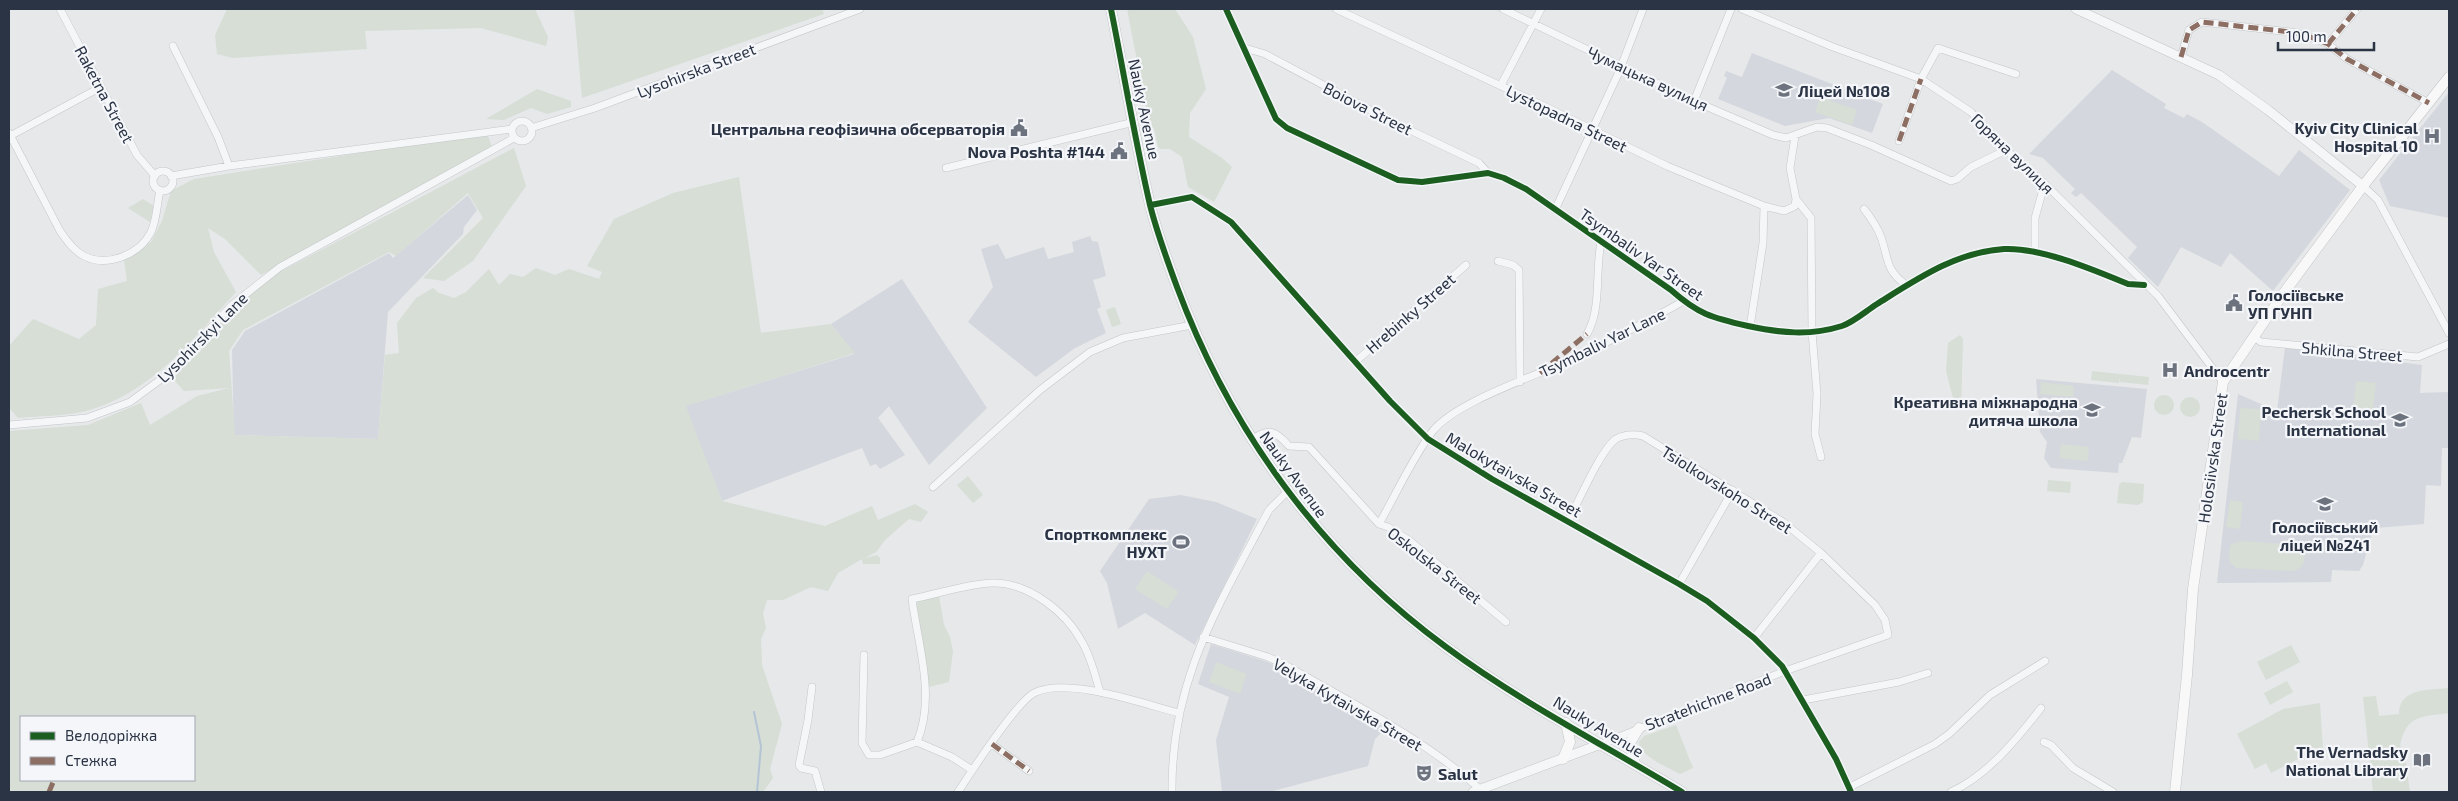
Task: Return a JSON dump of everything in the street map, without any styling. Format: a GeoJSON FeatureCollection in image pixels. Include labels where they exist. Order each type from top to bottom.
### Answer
{"type":"FeatureCollection","features":[{"type":"Feature","properties":{"kind":"main road","name":"Nauky Avenue"},"geometry":{"type":"LineString","coordinates":[[1111,9],[1150,205],[1192,325],[1212,370],[1251,440],[1287,492],[1334,548],[1408,617],[1469,663],[1682,792]]}},
{"type":"Feature","properties":{"kind":"main road","name":"Holosiivska Street"},"geometry":{"type":"LineString","coordinates":[[2175,792],[2193,589],[2223,382],[2363,186],[2449,77]]}},
{"type":"Feature","properties":{"kind":"main road"},"geometry":{"type":"LineString","coordinates":[[1563,759],[1570,742],[1566,723]]}},
{"type":"Feature","properties":{"kind":"main road"},"geometry":{"type":"LineString","coordinates":[[1635,764],[1630,743],[1639,728]]}},
{"type":"Feature","properties":{"kind":"street","name":"Raketna Street"},"geometry":{"type":"LineString","coordinates":[[60,9],[137,155],[154,176]]}},
{"type":"Feature","properties":{"kind":"street","name":"Lysohirska Street"},"geometry":{"type":"LineString","coordinates":[[531,128],[595,108],[860,9]]}},
{"type":"Feature","properties":{"kind":"street","name":"Tsymbaliv Yar Street"},"geometry":{"type":"LineString","coordinates":[[1226,9],[1238,38],[1246,48],[1248,60],[1276,119],[1287,128],[1398,180],[1422,182],[1488,173],[1504,178],[1526,189],[1671,290],[1692,309],[1710,316],[1750,327],[1791,333],[1812,332],[1844,326],[1928,272],[1978,254],[2006,249],[2035,251],[2128,284],[2144,285]]}},
{"type":"Feature","properties":{"kind":"street","name":"Lystopadna Street"},"geometry":{"type":"LineString","coordinates":[[1336,9],[1501,85],[1667,166],[1764,206],[1790,210],[1795,206],[1796,199]]}},
{"type":"Feature","properties":{"kind":"street","name":"Чумацька вулиця"},"geometry":{"type":"LineString","coordinates":[[1503,9],[1694,101],[1773,135],[1786,138],[1795,136]]}},
{"type":"Feature","properties":{"kind":"street"},"geometry":{"type":"LineString","coordinates":[[1501,85],[1541,9]]}},
{"type":"Feature","properties":{"kind":"street"},"geometry":{"type":"LineString","coordinates":[[1555,210],[1592,130],[1643,9]]}},
{"type":"Feature","properties":{"kind":"street"},"geometry":{"type":"LineString","coordinates":[[1694,101],[1731,9]]}},
{"type":"Feature","properties":{"kind":"street","name":"Горяна вулиця"},"geometry":{"type":"LineString","coordinates":[[1742,9],[1833,47],[1921,79],[1971,112],[2006,150],[2127,264],[2144,285],[2158,296],[2223,382]]}},
{"type":"Feature","properties":{"kind":"street"},"geometry":{"type":"LineString","coordinates":[[2076,9],[2212,70],[2241,89],[2363,186],[2378,200],[2449,333]]}},
{"type":"Feature","properties":{"kind":"street"},"geometry":{"type":"LineString","coordinates":[[2328,44],[2357,9]]}},
{"type":"Feature","properties":{"kind":"street"},"geometry":{"type":"LineString","coordinates":[[2181,57],[2189,30],[2202,22],[2291,32],[2328,44],[2347,59],[2429,103]]}},
{"type":"Feature","properties":{"kind":"street"},"geometry":{"type":"LineString","coordinates":[[173,46],[218,137],[229,166]]}},
{"type":"Feature","properties":{"kind":"street","name":"Boiova Street"},"geometry":{"type":"LineString","coordinates":[[1246,48],[1265,54],[1391,121],[1479,163],[1488,173]]}},
{"type":"Feature","properties":{"kind":"street"},"geometry":{"type":"LineString","coordinates":[[1898,141],[1921,79],[1938,48],[2016,74]]}},
{"type":"Feature","properties":{"kind":"street"},"geometry":{"type":"LineString","coordinates":[[100,87],[10,135],[60,231],[68,242],[84,256],[111,260],[122,257],[142,246],[151,231],[160,190]]}},
{"type":"Feature","properties":{"kind":"street"},"geometry":{"type":"LineString","coordinates":[[171,176],[171,186],[166,190],[160,190],[154,185],[154,176],[164,172],[171,176],[229,166],[490,132],[512,128],[514,124],[523,121],[531,128],[530,136],[527,140],[518,141],[514,138],[512,128]]}},
{"type":"Feature","properties":{"kind":"street"},"geometry":{"type":"LineString","coordinates":[[946,168],[1134,122]]}},
{"type":"Feature","properties":{"kind":"street"},"geometry":{"type":"LineString","coordinates":[[1821,457],[1815,434],[1816,374],[1812,332],[1811,218],[1796,199],[1790,168],[1795,136],[1817,127],[1827,128],[1871,145],[1951,181],[1958,179],[1971,167],[2006,150]]}},
{"type":"Feature","properties":{"kind":"street"},"geometry":{"type":"LineString","coordinates":[[490,132],[497,138],[494,149]]}},
{"type":"Feature","properties":{"kind":"street","name":"Lysohirskyi Lane"},"geometry":{"type":"LineString","coordinates":[[9,425],[88,418],[130,402],[168,374],[232,305],[280,267],[514,138]]}},
{"type":"Feature","properties":{"kind":"street"},"geometry":{"type":"LineString","coordinates":[[2035,251],[2035,218],[2042,193]]}},
{"type":"Feature","properties":{"kind":"street","name":"Malokytaivska Street"},"geometry":{"type":"LineString","coordinates":[[1150,205],[1192,197],[1231,222],[1396,408],[1428,439],[1492,479],[1707,601],[1754,638],[1785,670],[1850,789]]}},
{"type":"Feature","properties":{"kind":"street"},"geometry":{"type":"LineString","coordinates":[[1750,327],[1763,243],[1764,206]]}},
{"type":"Feature","properties":{"kind":"street"},"geometry":{"type":"LineString","coordinates":[[1864,209],[1875,223],[1894,276],[1906,286]]}},
{"type":"Feature","properties":{"kind":"street","name":"Tsymbaliv Yar Lane"},"geometry":{"type":"LineString","coordinates":[[1586,334],[1592,324],[1596,302],[1596,272],[1600,242]]}},
{"type":"Feature","properties":{"kind":"street","name":"Tsymbaliv Yar Lane"},"geometry":{"type":"LineString","coordinates":[[1498,261],[1513,265],[1519,270],[1520,382]]}},
{"type":"Feature","properties":{"kind":"street","name":"Hrebinky Street"},"geometry":{"type":"LineString","coordinates":[[1355,362],[1466,265]]}},
{"type":"Feature","properties":{"kind":"street","name":"Tsymbaliv Yar Lane"},"geometry":{"type":"LineString","coordinates":[[1379,524],[1428,439],[1437,426],[1456,411],[1579,356],[1684,301]]}},
{"type":"Feature","properties":{"kind":"street"},"geometry":{"type":"LineString","coordinates":[[933,487],[1040,390],[1090,352],[1122,338],[1192,325]]}},
{"type":"Feature","properties":{"kind":"street","name":"Shkilna Street"},"geometry":{"type":"LineString","coordinates":[[2254,337],[2262,342],[2418,357],[2449,344]]}},
{"type":"Feature","properties":{"kind":"street","name":"Oskolska Street"},"geometry":{"type":"LineString","coordinates":[[1251,440],[1264,431],[1278,435],[1289,446],[1309,447],[1379,524],[1388,527],[1410,541],[1506,622]]}},
{"type":"Feature","properties":{"kind":"street","name":"Tsiolkovskoho Street"},"geometry":{"type":"LineString","coordinates":[[1568,521],[1611,444],[1625,436],[1633,434],[1643,436],[1783,522],[1821,552],[1875,605],[1885,620],[1888,635]]}},
{"type":"Feature","properties":{"kind":"street"},"geometry":{"type":"LineString","coordinates":[[1679,584],[1733,490]]}},
{"type":"Feature","properties":{"kind":"street"},"geometry":{"type":"LineString","coordinates":[[1172,792],[1173,755],[1178,713],[1195,655],[1203,636],[1269,510],[1287,492]]}},
{"type":"Feature","properties":{"kind":"street"},"geometry":{"type":"LineString","coordinates":[[1754,638],[1821,552]]}},
{"type":"Feature","properties":{"kind":"street"},"geometry":{"type":"LineString","coordinates":[[917,742],[925,718],[925,682],[912,599],[992,583],[1021,589],[1035,595],[1052,607],[1074,629],[1090,658],[1100,692]]}},
{"type":"Feature","properties":{"kind":"street","name":"Stratehichne Road"},"geometry":{"type":"LineString","coordinates":[[1479,791],[1785,670],[1888,635]]}},
{"type":"Feature","properties":{"kind":"street","name":"Velyka Kytaivska Street"},"geometry":{"type":"LineString","coordinates":[[1203,636],[1268,657],[1289,667],[1422,746],[1479,791]]}},
{"type":"Feature","properties":{"kind":"street"},"geometry":{"type":"LineString","coordinates":[[864,655],[863,748],[869,756],[880,755],[917,742],[952,757],[972,770]]}},
{"type":"Feature","properties":{"kind":"street"},"geometry":{"type":"LineString","coordinates":[[1850,789],[1935,744],[1949,734],[1990,695],[2045,661]]}},
{"type":"Feature","properties":{"kind":"street"},"geometry":{"type":"LineString","coordinates":[[1803,700],[1899,682],[1928,673]]}},
{"type":"Feature","properties":{"kind":"street"},"geometry":{"type":"LineString","coordinates":[[812,687],[799,765],[801,768],[815,771],[821,792]]}},
{"type":"Feature","properties":{"kind":"street"},"geometry":{"type":"LineString","coordinates":[[958,792],[972,770],[1025,700],[1032,694],[1054,687],[1100,692],[1178,713]]}},
{"type":"Feature","properties":{"kind":"street"},"geometry":{"type":"LineString","coordinates":[[1951,792],[1972,781],[2020,734],[2041,708]]}},
{"type":"Feature","properties":{"kind":"street"},"geometry":{"type":"LineString","coordinates":[[2044,742],[2051,745],[2073,768],[2113,792]]}},
{"type":"Feature","properties":{"kind":"street"},"geometry":{"type":"LineString","coordinates":[[992,744],[1029,771]]}},
{"type":"Feature","properties":{"kind":"shaded area"},"geometry":{"type":"Polygon","coordinates":[[[227,9],[535,9],[548,37],[546,46],[481,28],[365,31],[367,49],[233,58],[217,54],[215,35],[227,9]]]}},
{"type":"Feature","properties":{"kind":"shaded area"},"geometry":{"type":"Polygon","coordinates":[[[574,9],[822,9],[824,14],[582,98],[574,9]]]}},
{"type":"Feature","properties":{"kind":"shaded area"},"geometry":{"type":"Polygon","coordinates":[[[1127,9],[1175,9],[1193,37],[1206,89],[1190,113],[1189,137],[1222,158],[1232,167],[1214,202],[1188,187],[1182,157],[1170,149],[1158,147],[1154,128],[1150,128],[1127,9]]]}},
{"type":"Feature","properties":{"kind":"shaded area","name":"Ліцей №108"},"geometry":{"type":"Polygon","coordinates":[[[1752,53],[1883,104],[1872,133],[1829,118],[1785,126],[1718,99],[1727,78],[1724,76],[1726,71],[1742,77],[1752,53]]]}},
{"type":"Feature","properties":{"kind":"shaded area"},"geometry":{"type":"Polygon","coordinates":[[[2112,70],[2166,104],[2164,108],[2184,118],[2187,114],[2202,122],[2279,176],[2299,150],[2350,190],[2273,291],[2230,253],[2221,267],[2181,247],[2158,287],[2128,258],[2137,247],[2081,193],[2076,197],[2071,193],[2075,189],[2043,158],[2029,154],[2112,70]]]}},
{"type":"Feature","properties":{"kind":"shaded area"},"geometry":{"type":"Polygon","coordinates":[[[537,89],[571,101],[571,107],[547,114],[531,108],[504,120],[486,119],[537,89]]]}},
{"type":"Feature","properties":{"kind":"shaded area","name":"Kyiv City Clinical Hospital 10"},"geometry":{"type":"Polygon","coordinates":[[[2449,92],[2449,218],[2390,206],[2379,180],[2449,92]]]}},
{"type":"Feature","properties":{"kind":"shaded area"},"geometry":{"type":"Polygon","coordinates":[[[1820,97],[1857,110],[1852,125],[1815,112],[1820,97]]]}},
{"type":"Feature","properties":{"kind":"shaded area"},"geometry":{"type":"Polygon","coordinates":[[[487,133],[492,147],[261,275],[225,239],[208,228],[214,252],[236,292],[169,363],[131,392],[110,403],[86,411],[18,418],[9,408],[9,346],[33,319],[79,339],[96,325],[98,289],[127,281],[124,259],[151,242],[162,221],[171,191],[194,179],[487,133]]]}},
{"type":"Feature","properties":{"kind":"shaded area"},"geometry":{"type":"Polygon","coordinates":[[[514,148],[526,186],[473,261],[444,281],[423,278],[483,218],[468,193],[396,256],[389,252],[243,330],[229,351],[235,435],[378,439],[385,355],[399,353],[397,323],[416,298],[433,288],[439,293],[454,298],[466,292],[489,269],[499,285],[510,274],[523,277],[536,268],[555,275],[569,269],[599,279],[602,272],[587,266],[614,219],[673,193],[739,177],[761,333],[831,324],[855,353],[686,406],[722,501],[825,526],[872,506],[878,520],[915,504],[928,512],[921,522],[909,519],[885,540],[876,552],[865,558],[877,555],[880,558],[880,564],[863,564],[862,559],[838,573],[828,591],[811,587],[783,600],[767,600],[763,613],[766,628],[761,639],[762,665],[782,724],[770,769],[773,778],[763,792],[9,792],[9,431],[88,425],[141,403],[150,425],[197,396],[229,388],[184,391],[171,377],[234,307],[276,274],[514,148]]]}},
{"type":"Feature","properties":{"kind":"shaded area"},"geometry":{"type":"Polygon","coordinates":[[[468,195],[477,210],[464,227],[463,234],[388,312],[378,439],[234,435],[232,350],[245,331],[389,253],[393,258],[468,195]]]}},
{"type":"Feature","properties":{"kind":"shaded area"},"geometry":{"type":"Polygon","coordinates":[[[143,199],[154,206],[150,222],[128,208],[143,199]]]}},
{"type":"Feature","properties":{"kind":"shaded area"},"geometry":{"type":"Polygon","coordinates":[[[1090,236],[1092,241],[1098,242],[1106,276],[1093,280],[1101,307],[1097,309],[1106,333],[1075,348],[1036,377],[968,322],[993,287],[981,249],[998,244],[1006,259],[1044,247],[1048,259],[1074,252],[1072,242],[1090,236]]]}},
{"type":"Feature","properties":{"kind":"shaded area"},"geometry":{"type":"Polygon","coordinates":[[[902,279],[987,408],[929,465],[889,406],[878,418],[905,455],[880,469],[876,464],[870,466],[862,448],[722,501],[685,406],[854,354],[831,324],[902,279]]]}},
{"type":"Feature","properties":{"kind":"shaded area"},"geometry":{"type":"Polygon","coordinates":[[[1115,307],[1121,324],[1112,327],[1106,310],[1115,307]]]}},
{"type":"Feature","properties":{"kind":"shaded area"},"geometry":{"type":"Polygon","coordinates":[[[1960,335],[1963,339],[1961,410],[1956,410],[1946,371],[1948,343],[1960,335]]]}},
{"type":"Feature","properties":{"kind":"shaded area"},"geometry":{"type":"Polygon","coordinates":[[[2285,347],[2422,365],[2420,393],[2449,392],[2449,448],[2442,448],[2441,486],[2426,485],[2424,524],[2376,528],[2373,530],[2363,565],[2359,571],[2332,570],[2331,582],[2217,583],[2238,394],[2277,411],[2285,347]]]}},
{"type":"Feature","properties":{"kind":"shaded area"},"geometry":{"type":"Polygon","coordinates":[[[2092,371],[2149,377],[2148,385],[2120,382],[2120,377],[2119,383],[2091,380],[2092,371]]]}},
{"type":"Feature","properties":{"kind":"shaded area","name":"Креативна міжнародна дитяча школа"},"geometry":{"type":"Polygon","coordinates":[[[2036,379],[2147,389],[2141,438],[2132,437],[2122,463],[2119,463],[2118,473],[2051,468],[2044,458],[2047,442],[2040,432],[2036,379]]]}},
{"type":"Feature","properties":{"kind":"shaded area"},"geometry":{"type":"Polygon","coordinates":[[[2356,381],[2376,383],[2372,418],[2352,416],[2356,381]]]}},
{"type":"Feature","properties":{"kind":"shaded area"},"geometry":{"type":"Polygon","coordinates":[[[2041,382],[2074,386],[2073,397],[2040,394],[2041,382]]]}},
{"type":"Feature","properties":{"kind":"shaded area"},"geometry":{"type":"Polygon","coordinates":[[[2160,395],[2168,395],[2174,401],[2174,409],[2168,415],[2160,415],[2154,409],[2154,401],[2160,395]]]}},
{"type":"Feature","properties":{"kind":"shaded area"},"geometry":{"type":"Polygon","coordinates":[[[2186,397],[2194,397],[2200,403],[2200,411],[2194,417],[2186,417],[2180,411],[2180,403],[2186,397]]]}},
{"type":"Feature","properties":{"kind":"shaded area"},"geometry":{"type":"Polygon","coordinates":[[[2240,408],[2261,409],[2259,441],[2238,439],[2240,408]]]}},
{"type":"Feature","properties":{"kind":"shaded area"},"geometry":{"type":"Polygon","coordinates":[[[2061,444],[2089,447],[2088,461],[2059,458],[2061,444]]]}},
{"type":"Feature","properties":{"kind":"shaded area"},"geometry":{"type":"Polygon","coordinates":[[[968,476],[983,495],[973,503],[957,485],[968,476]]]}},
{"type":"Feature","properties":{"kind":"shaded area"},"geometry":{"type":"Polygon","coordinates":[[[2048,480],[2071,482],[2070,493],[2047,491],[2048,480]]]}},
{"type":"Feature","properties":{"kind":"shaded area"},"geometry":{"type":"Polygon","coordinates":[[[2122,482],[2144,484],[2143,502],[2138,505],[2117,503],[2119,485],[2122,482]]]}},
{"type":"Feature","properties":{"kind":"shaded area"},"geometry":{"type":"Polygon","coordinates":[[[1181,495],[1216,502],[1257,519],[1195,645],[1145,613],[1118,629],[1107,583],[1100,571],[1149,499],[1181,495]]]}},
{"type":"Feature","properties":{"kind":"shaded area"},"geometry":{"type":"Polygon","coordinates":[[[2230,500],[2243,502],[2240,529],[2226,527],[2230,500]]]}},
{"type":"Feature","properties":{"kind":"shaded area"},"geometry":{"type":"Polygon","coordinates":[[[2240,541],[2298,545],[2305,552],[2304,562],[2301,567],[2293,571],[2236,568],[2229,561],[2230,545],[2240,541]]]}},
{"type":"Feature","properties":{"kind":"shaded area"},"geometry":{"type":"Polygon","coordinates":[[[1147,571],[1179,592],[1167,609],[1135,589],[1147,571]]]}},
{"type":"Feature","properties":{"kind":"shaded area"},"geometry":{"type":"Polygon","coordinates":[[[939,596],[944,625],[950,637],[953,651],[949,682],[929,687],[914,600],[939,596]]]}},
{"type":"Feature","properties":{"kind":"shaded area"},"geometry":{"type":"Polygon","coordinates":[[[1211,644],[1268,662],[1386,728],[1375,739],[1368,766],[1269,792],[1222,792],[1216,740],[1229,697],[1198,684],[1211,644]]]}},
{"type":"Feature","properties":{"kind":"shaded area"},"geometry":{"type":"Polygon","coordinates":[[[2291,645],[2300,662],[2266,680],[2257,662],[2291,645]]]}},
{"type":"Feature","properties":{"kind":"shaded area"},"geometry":{"type":"Polygon","coordinates":[[[1216,662],[1247,674],[1240,694],[1209,682],[1216,662]]]}},
{"type":"Feature","properties":{"kind":"shaded area"},"geometry":{"type":"Polygon","coordinates":[[[2287,681],[2293,692],[2270,705],[2264,693],[2287,681]]]}},
{"type":"Feature","properties":{"kind":"shaded area"},"geometry":{"type":"Polygon","coordinates":[[[2449,688],[2449,713],[2417,719],[2411,722],[2403,735],[2400,745],[2405,756],[2410,792],[2373,792],[2363,697],[2376,696],[2379,716],[2399,714],[2400,706],[2404,699],[2410,695],[2424,690],[2449,688]]]}},
{"type":"Feature","properties":{"kind":"shaded area"},"geometry":{"type":"Polygon","coordinates":[[[2320,703],[2323,751],[2306,755],[2271,773],[2266,763],[2255,769],[2237,734],[2283,709],[2320,703]]]}},
{"type":"Feature","properties":{"kind":"shaded area"},"geometry":{"type":"Polygon","coordinates":[[[1676,725],[1693,768],[1680,774],[1649,757],[1639,742],[1644,736],[1676,725]]]}},
{"type":"Feature","properties":{"kind":"waterway"},"geometry":{"type":"LineString","coordinates":[[754,712],[761,746],[757,792]]}},
{"type":"Feature","properties":{"kind":"marked path"},"geometry":{"type":"LineString","coordinates":[[2328,44],[2357,9]]}},
{"type":"Feature","properties":{"kind":"marked path"},"geometry":{"type":"LineString","coordinates":[[2181,57],[2189,30],[2202,22],[2291,32],[2328,44],[2347,59],[2429,103]]}},
{"type":"Feature","properties":{"kind":"marked path"},"geometry":{"type":"LineString","coordinates":[[1899,141],[1921,79]]}},
{"type":"Feature","properties":{"kind":"marked path"},"geometry":{"type":"LineString","coordinates":[[1540,373],[1587,334]]}},
{"type":"Feature","properties":{"kind":"marked path"},"geometry":{"type":"LineString","coordinates":[[992,744],[1029,771]]}},
{"type":"Feature","properties":{"kind":"marked path"},"geometry":{"type":"LineString","coordinates":[[49,792],[54,781]]}},
{"type":"Feature","properties":{"kind":"cycle path"},"geometry":{"type":"LineString","coordinates":[[1111,9],[1150,205],[1177,287],[1199,340],[1224,392],[1253,441],[1285,487],[1359,573],[1401,611],[1446,647],[1533,705],[1682,792]]}},
{"type":"Feature","properties":{"kind":"cycle path"},"geometry":{"type":"LineString","coordinates":[[1226,9],[1276,119],[1287,128],[1398,180],[1422,182],[1488,173],[1504,178],[1526,189],[1671,290],[1689,305],[1706,314],[1725,320],[1783,332],[1818,331],[1842,326],[1938,268],[1970,255],[2004,249],[2018,249],[2050,256],[2083,266],[2128,284],[2144,285]]}},
{"type":"Feature","properties":{"kind":"cycle path"},"geometry":{"type":"LineString","coordinates":[[1151,205],[1192,197],[1231,222],[1390,401],[1428,439],[1492,479],[1707,601],[1754,638],[1782,666],[1836,759],[1851,792]]}},
{"type":"Feature","properties":{"kind":"place","name":"Ліцей №108"},"geometry":{"type":"Point","coordinates":[1784,90]}},
{"type":"Feature","properties":{"kind":"place","name":"Центральна геофізична обсерваторія"},"geometry":{"type":"Point","coordinates":[1019,128]}},
{"type":"Feature","properties":{"kind":"place","name":"Kyiv City Clinical Hospital 10"},"geometry":{"type":"Point","coordinates":[2432,136]}},
{"type":"Feature","properties":{"kind":"place","name":"Nova Poshta #144"},"geometry":{"type":"Point","coordinates":[1119,151]}},
{"type":"Feature","properties":{"kind":"place","name":"Голосіївське УП ГУНП"},"geometry":{"type":"Point","coordinates":[2234,303]}},
{"type":"Feature","properties":{"kind":"place","name":"Androcentr"},"geometry":{"type":"Point","coordinates":[2170,370]}},
{"type":"Feature","properties":{"kind":"place","name":"Креативна міжнародна дитяча школа"},"geometry":{"type":"Point","coordinates":[2092,410]}},
{"type":"Feature","properties":{"kind":"place","name":"Pechersk School International"},"geometry":{"type":"Point","coordinates":[2400,420]}},
{"type":"Feature","properties":{"kind":"place","name":"Голосіївський ліцей №241"},"geometry":{"type":"Point","coordinates":[2325,504]}},
{"type":"Feature","properties":{"kind":"place","name":"Спорткомплекс НУХТ"},"geometry":{"type":"Point","coordinates":[1181,542]}},
{"type":"Feature","properties":{"kind":"place","name":"The Vernadsky National Library"},"geometry":{"type":"Point","coordinates":[2422,760]}},
{"type":"Feature","properties":{"kind":"place","name":"Salut"},"geometry":{"type":"Point","coordinates":[1424,773]}}]}
